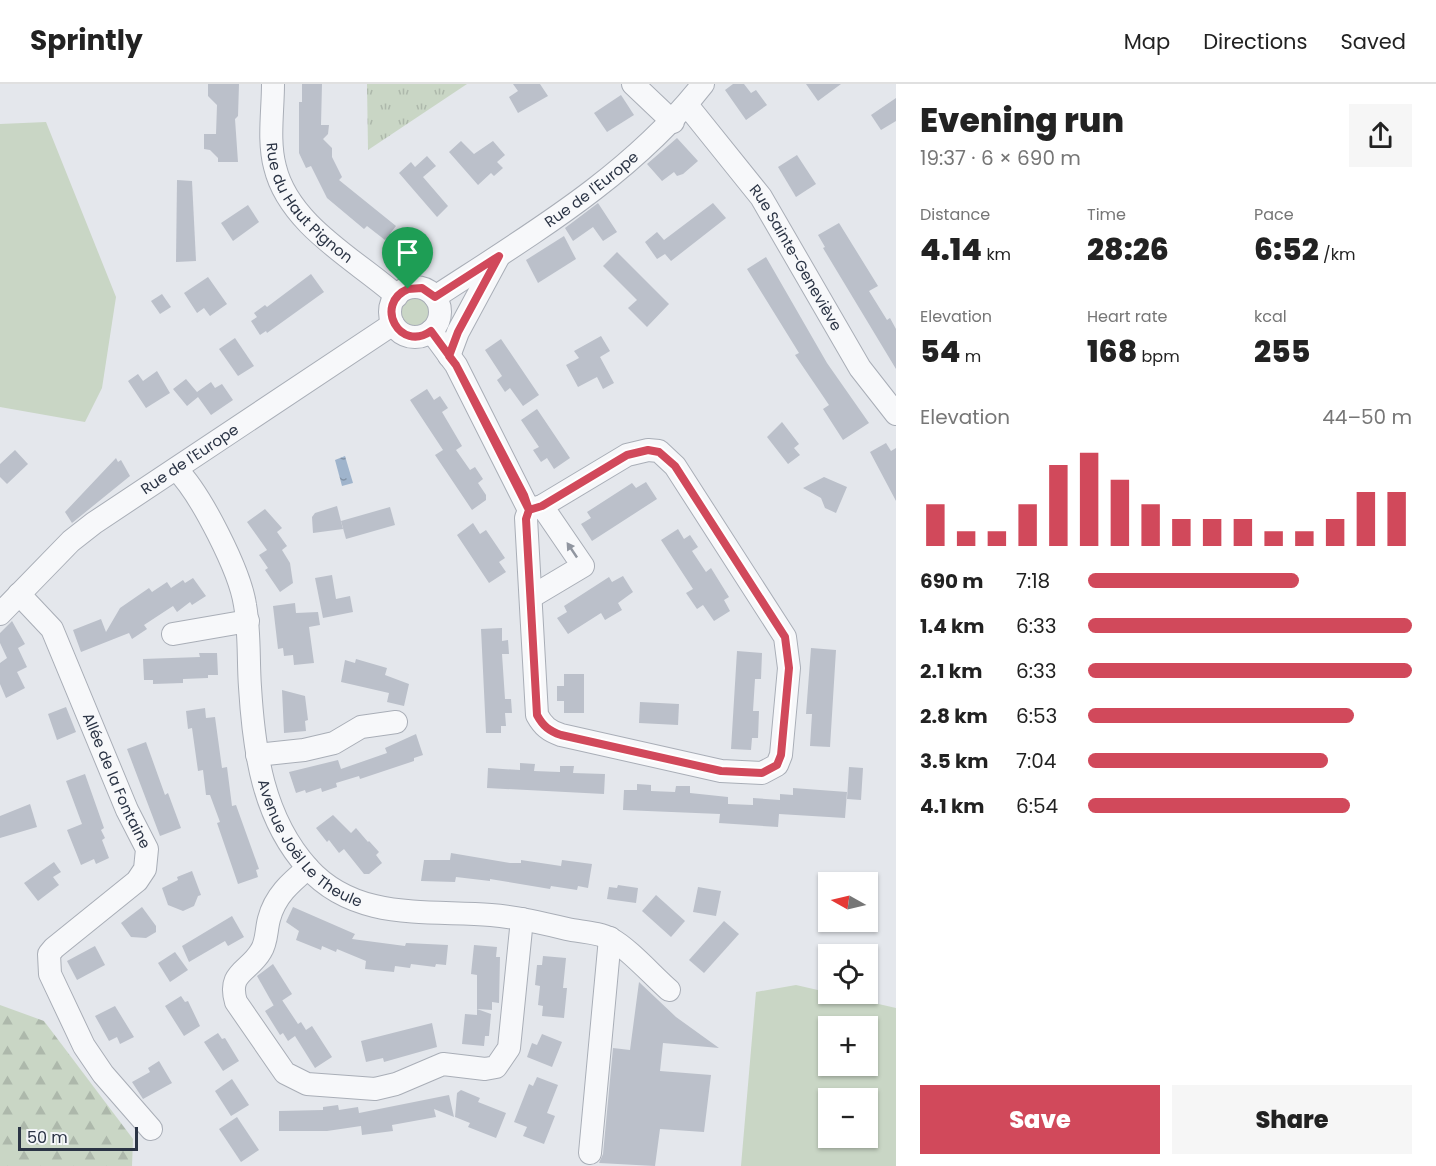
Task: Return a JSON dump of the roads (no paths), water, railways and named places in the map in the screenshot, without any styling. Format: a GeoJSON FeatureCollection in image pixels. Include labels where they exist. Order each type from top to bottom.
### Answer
{"type":"FeatureCollection","features":[{"type":"Feature","properties":{"kind":"street","name":"Rue du Haut Pignon"},"geometry":{"type":"LineString","coordinates":[[273,84],[275,168],[292,205],[322,234],[397,296]]}},
{"type":"Feature","properties":{"kind":"street","name":"Rue Sainte-Geneviève"},"geometry":{"type":"LineString","coordinates":[[633,84],[680,113],[762,197],[860,368],[896,414]]}},
{"type":"Feature","properties":{"kind":"street","name":"Rue de l'Europe"},"geometry":{"type":"LineString","coordinates":[[435,297],[499,256],[640,153],[680,113],[703,84]]}},
{"type":"Feature","properties":{"kind":"street"},"geometry":{"type":"LineString","coordinates":[[449,356],[458,332],[499,256]]}},
{"type":"Feature","properties":{"kind":"street"},"geometry":{"type":"LineString","coordinates":[[416,287],[427,290],[435,297],[440,315],[431,331],[421,336],[411,337],[400,332],[393,324],[390,311],[397,296],[405,290],[416,287]]}},
{"type":"Feature","properties":{"kind":"street","name":"Rue de l'Europe"},"geometry":{"type":"LineString","coordinates":[[0,614],[71,541],[94,523],[393,324]]}},
{"type":"Feature","properties":{"kind":"street"},"geometry":{"type":"LineString","coordinates":[[431,331],[449,356],[524,495],[583,566],[531,597]]}},
{"type":"Feature","properties":{"kind":"street"},"geometry":{"type":"LineString","coordinates":[[638,451],[659,452],[675,466],[785,637],[789,668],[781,755],[777,765],[762,773],[721,771],[549,731],[537,715],[526,519],[536,508],[638,451]]}},
{"type":"Feature","properties":{"kind":"street","name":"Avenue Joël Le Theule"},"geometry":{"type":"LineString","coordinates":[[176,469],[186,480],[210,519],[241,587],[248,621],[250,687],[257,755],[271,810],[281,832],[308,868],[335,892],[374,908],[522,919],[610,938],[669,990]]}},
{"type":"Feature","properties":{"kind":"street","name":"Allée de la Fontaine"},"geometry":{"type":"LineString","coordinates":[[18,594],[52,629],[127,810],[147,849],[145,869],[137,881],[54,948],[48,962],[50,974],[84,1046],[103,1074],[151,1128]]}},
{"type":"Feature","properties":{"kind":"street"},"geometry":{"type":"LineString","coordinates":[[173,634],[248,621]]}},
{"type":"Feature","properties":{"kind":"street"},"geometry":{"type":"LineString","coordinates":[[257,755],[304,750],[334,743],[361,727],[396,722]]}},
{"type":"Feature","properties":{"kind":"street"},"geometry":{"type":"LineString","coordinates":[[308,868],[279,894],[272,908],[264,945],[255,959],[237,976],[234,993],[237,1002],[285,1073],[307,1084],[375,1089],[396,1084],[443,1064],[485,1069],[496,1067],[509,1048],[522,919]]}},
{"type":"Feature","properties":{"kind":"street"},"geometry":{"type":"LineString","coordinates":[[590,1153],[610,938]]}},
{"type":"Feature","properties":{"kind":"water"},"geometry":{"type":"Polygon","coordinates":[[[345,456],[353,483],[342,486],[335,460],[345,456]]]}}]}
